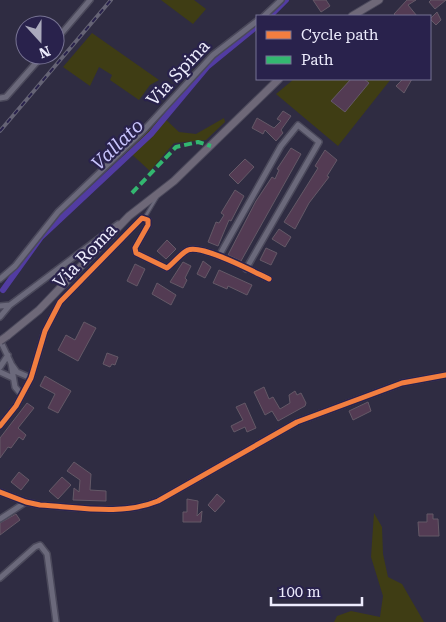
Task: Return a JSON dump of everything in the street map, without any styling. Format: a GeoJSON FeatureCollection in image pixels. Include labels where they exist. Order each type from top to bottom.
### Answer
{"type":"FeatureCollection","features":[{"type":"Feature","properties":{"kind":"main road"},"geometry":{"type":"LineString","coordinates":[[354,15],[379,0]]}},
{"type":"Feature","properties":{"kind":"main road","name":"Via Roma"},"geometry":{"type":"LineString","coordinates":[[174,181],[278,80]]}},
{"type":"Feature","properties":{"kind":"main road"},"geometry":{"type":"LineString","coordinates":[[0,340],[39,310],[129,216],[174,181]]}},
{"type":"Feature","properties":{"kind":"street"},"geometry":{"type":"LineString","coordinates":[[65,29],[90,0]]}},
{"type":"Feature","properties":{"kind":"street"},"geometry":{"type":"LineString","coordinates":[[265,15],[281,0]]}},
{"type":"Feature","properties":{"kind":"street","name":"Via Spina"},"geometry":{"type":"LineString","coordinates":[[0,280],[12,270],[58,212],[143,131],[213,55],[229,40],[256,21]]}},
{"type":"Feature","properties":{"kind":"street"},"geometry":{"type":"LineString","coordinates":[[0,98],[6,98],[34,65]]}},
{"type":"Feature","properties":{"kind":"street"},"geometry":{"type":"LineString","coordinates":[[219,256],[281,146],[298,125],[319,142],[246,269]]}},
{"type":"Feature","properties":{"kind":"street"},"geometry":{"type":"LineString","coordinates":[[0,317],[10,305],[129,216]]}},
{"type":"Feature","properties":{"kind":"street"},"geometry":{"type":"LineString","coordinates":[[145,217],[148,220],[148,225],[135,248],[137,254],[165,268],[191,249],[219,256],[269,279]]}},
{"type":"Feature","properties":{"kind":"street","name":"Via Roma"},"geometry":{"type":"LineString","coordinates":[[0,426],[32,378],[45,331],[60,302],[140,219],[145,217]]}},
{"type":"Feature","properties":{"kind":"street"},"geometry":{"type":"LineString","coordinates":[[0,306],[10,305]]}},
{"type":"Feature","properties":{"kind":"street"},"geometry":{"type":"LineString","coordinates":[[0,340],[11,363],[16,387],[22,395]]}},
{"type":"Feature","properties":{"kind":"street"},"geometry":{"type":"LineString","coordinates":[[0,367],[8,355]]}},
{"type":"Feature","properties":{"kind":"street"},"geometry":{"type":"LineString","coordinates":[[11,363],[17,372],[32,378]]}},
{"type":"Feature","properties":{"kind":"street"},"geometry":{"type":"LineString","coordinates":[[0,372],[13,378]]}},
{"type":"Feature","properties":{"kind":"street"},"geometry":{"type":"LineString","coordinates":[[0,492],[40,505],[129,509],[143,507],[158,501],[297,422],[402,383],[446,375]]}},
{"type":"Feature","properties":{"kind":"street"},"geometry":{"type":"LineString","coordinates":[[0,519],[26,502]]}},
{"type":"Feature","properties":{"kind":"street"},"geometry":{"type":"LineString","coordinates":[[0,578],[35,547],[40,545],[47,554],[56,622]]}},
{"type":"Feature","properties":{"kind":"lane","name":"Via Roma"},"geometry":{"type":"LineString","coordinates":[[145,217],[156,199],[174,181]]}},
{"type":"Feature","properties":{"kind":"shaded area"},"geometry":{"type":"Polygon","coordinates":[[[161,0],[194,0],[206,9],[193,24],[161,0]]]}},
{"type":"Feature","properties":{"kind":"shaded area"},"geometry":{"type":"Polygon","coordinates":[[[92,33],[159,80],[150,85],[139,100],[110,80],[112,75],[99,67],[90,86],[63,67],[92,33]]]}},
{"type":"Feature","properties":{"kind":"shaded area"},"geometry":{"type":"Polygon","coordinates":[[[293,80],[390,80],[338,146],[276,94],[293,80]]]}},
{"type":"Feature","properties":{"kind":"shaded area"},"geometry":{"type":"Polygon","coordinates":[[[161,115],[179,132],[196,134],[224,118],[225,122],[206,140],[174,143],[150,171],[127,150],[161,115]]]}},
{"type":"Feature","properties":{"kind":"shaded area"},"geometry":{"type":"Polygon","coordinates":[[[374,513],[382,527],[383,554],[388,577],[402,584],[424,622],[334,622],[337,616],[351,611],[380,617],[383,596],[371,557],[374,513]]]}},
{"type":"Feature","properties":{"kind":"building"},"geometry":{"type":"Polygon","coordinates":[[[313,0],[326,0],[330,6],[321,12],[313,0]]]}},
{"type":"Feature","properties":{"kind":"building"},"geometry":{"type":"Polygon","coordinates":[[[407,0],[416,0],[408,5],[416,15],[394,14],[407,0]]]}},
{"type":"Feature","properties":{"kind":"building"},"geometry":{"type":"Polygon","coordinates":[[[431,0],[446,0],[435,9],[429,2],[431,0]]]}},
{"type":"Feature","properties":{"kind":"building"},"geometry":{"type":"Polygon","coordinates":[[[437,12],[441,20],[436,25],[431,18],[437,12]]]}},
{"type":"Feature","properties":{"kind":"building"},"geometry":{"type":"Polygon","coordinates":[[[350,80],[365,80],[369,83],[345,112],[331,101],[350,80]]]}},
{"type":"Feature","properties":{"kind":"building"},"geometry":{"type":"Polygon","coordinates":[[[402,80],[411,80],[404,93],[396,86],[402,80]]]}},
{"type":"Feature","properties":{"kind":"building"},"geometry":{"type":"Polygon","coordinates":[[[283,111],[291,116],[281,130],[283,133],[276,141],[265,130],[263,134],[252,128],[257,118],[274,128],[281,121],[277,119],[283,111]]]}},
{"type":"Feature","properties":{"kind":"building"},"geometry":{"type":"Polygon","coordinates":[[[291,148],[301,154],[241,261],[228,255],[256,201],[272,177],[275,179],[279,170],[277,169],[291,148]]]}},
{"type":"Feature","properties":{"kind":"building"},"geometry":{"type":"Polygon","coordinates":[[[325,150],[337,160],[327,176],[329,177],[309,203],[295,229],[284,222],[318,168],[315,166],[325,150]]]}},
{"type":"Feature","properties":{"kind":"building"},"geometry":{"type":"Polygon","coordinates":[[[245,159],[254,167],[238,184],[229,175],[245,159]]]}},
{"type":"Feature","properties":{"kind":"building"},"geometry":{"type":"Polygon","coordinates":[[[235,190],[244,196],[231,221],[229,220],[218,246],[208,242],[216,222],[219,223],[224,215],[221,213],[235,190]]]}},
{"type":"Feature","properties":{"kind":"building"},"geometry":{"type":"Polygon","coordinates":[[[279,229],[291,237],[285,247],[272,239],[279,229]]]}},
{"type":"Feature","properties":{"kind":"building"},"geometry":{"type":"Polygon","coordinates":[[[167,240],[176,249],[166,259],[157,251],[167,240]]]}},
{"type":"Feature","properties":{"kind":"building"},"geometry":{"type":"Polygon","coordinates":[[[266,248],[277,253],[271,265],[260,260],[266,248]]]}},
{"type":"Feature","properties":{"kind":"building"},"geometry":{"type":"Polygon","coordinates":[[[203,261],[211,267],[205,278],[197,274],[203,261]]]}},
{"type":"Feature","properties":{"kind":"building"},"geometry":{"type":"Polygon","coordinates":[[[183,262],[191,266],[185,278],[187,280],[183,288],[170,282],[183,262]]]}},
{"type":"Feature","properties":{"kind":"building"},"geometry":{"type":"Polygon","coordinates":[[[135,264],[145,269],[137,286],[127,281],[135,264]]]}},
{"type":"Feature","properties":{"kind":"building"},"geometry":{"type":"Polygon","coordinates":[[[219,270],[252,285],[247,295],[228,286],[227,289],[213,283],[219,270]]]}},
{"type":"Feature","properties":{"kind":"building"},"geometry":{"type":"Polygon","coordinates":[[[157,283],[176,295],[171,305],[152,294],[157,283]]]}},
{"type":"Feature","properties":{"kind":"building"},"geometry":{"type":"Polygon","coordinates":[[[84,322],[96,328],[78,361],[58,350],[66,335],[75,340],[84,322]]]}},
{"type":"Feature","properties":{"kind":"building"},"geometry":{"type":"Polygon","coordinates":[[[107,353],[118,357],[115,365],[112,364],[110,367],[103,364],[107,353]]]}},
{"type":"Feature","properties":{"kind":"building"},"geometry":{"type":"Polygon","coordinates":[[[45,376],[71,391],[58,413],[48,408],[55,394],[40,386],[45,376]]]}},
{"type":"Feature","properties":{"kind":"building"},"geometry":{"type":"Polygon","coordinates":[[[264,387],[269,399],[273,397],[280,409],[290,403],[289,395],[295,391],[297,395],[301,393],[306,403],[305,406],[278,421],[272,411],[265,415],[254,392],[264,387]]]}},
{"type":"Feature","properties":{"kind":"building"},"geometry":{"type":"Polygon","coordinates":[[[368,402],[371,411],[353,420],[349,411],[368,402]]]}},
{"type":"Feature","properties":{"kind":"building"},"geometry":{"type":"Polygon","coordinates":[[[27,403],[34,408],[18,428],[26,435],[23,440],[19,437],[0,458],[0,438],[27,403]]]}},
{"type":"Feature","properties":{"kind":"building"},"geometry":{"type":"Polygon","coordinates":[[[245,403],[256,428],[247,432],[245,427],[234,432],[231,426],[243,420],[236,407],[245,403]]]}},
{"type":"Feature","properties":{"kind":"building"},"geometry":{"type":"Polygon","coordinates":[[[74,462],[91,474],[90,490],[106,491],[106,501],[73,500],[74,488],[79,492],[80,480],[67,471],[74,462]]]}},
{"type":"Feature","properties":{"kind":"building"},"geometry":{"type":"Polygon","coordinates":[[[19,472],[29,480],[21,490],[11,482],[19,472]]]}},
{"type":"Feature","properties":{"kind":"building"},"geometry":{"type":"Polygon","coordinates":[[[62,477],[71,485],[58,499],[49,491],[62,477]]]}},
{"type":"Feature","properties":{"kind":"building"},"geometry":{"type":"Polygon","coordinates":[[[217,494],[225,501],[215,512],[208,505],[217,494]]]}},
{"type":"Feature","properties":{"kind":"building"},"geometry":{"type":"Polygon","coordinates":[[[187,499],[198,501],[197,516],[202,511],[201,522],[183,522],[183,512],[187,512],[187,499]]]}},
{"type":"Feature","properties":{"kind":"building"},"geometry":{"type":"Polygon","coordinates":[[[16,514],[20,520],[0,535],[0,523],[16,514]]]}},
{"type":"Feature","properties":{"kind":"building"},"geometry":{"type":"Polygon","coordinates":[[[427,514],[433,514],[433,519],[438,519],[439,536],[419,536],[418,522],[427,522],[427,514]]]}},
{"type":"Feature","properties":{"kind":"waterway","name":"Vallato"},"geometry":{"type":"LineString","coordinates":[[271,15],[286,0]]}},
{"type":"Feature","properties":{"kind":"waterway","name":"Vallato"},"geometry":{"type":"LineString","coordinates":[[3,290],[41,237],[151,134],[207,67],[256,27]]}},
{"type":"Feature","properties":{"kind":"railway"},"geometry":{"type":"LineString","coordinates":[[0,131],[111,0]]}},
{"type":"Feature","properties":{"kind":"marked path"},"geometry":{"type":"LineString","coordinates":[[132,193],[176,147],[198,142],[211,146]]}},
{"type":"Feature","properties":{"kind":"cycle path"},"geometry":{"type":"LineString","coordinates":[[0,426],[16,406],[31,378],[45,331],[60,302],[142,218],[148,220],[148,225],[135,248],[136,253],[167,268],[185,252],[195,249],[216,255],[269,279]]}},
{"type":"Feature","properties":{"kind":"cycle path"},"geometry":{"type":"LineString","coordinates":[[0,492],[40,505],[100,509],[144,506],[158,501],[297,422],[402,383],[446,375]]}}]}
